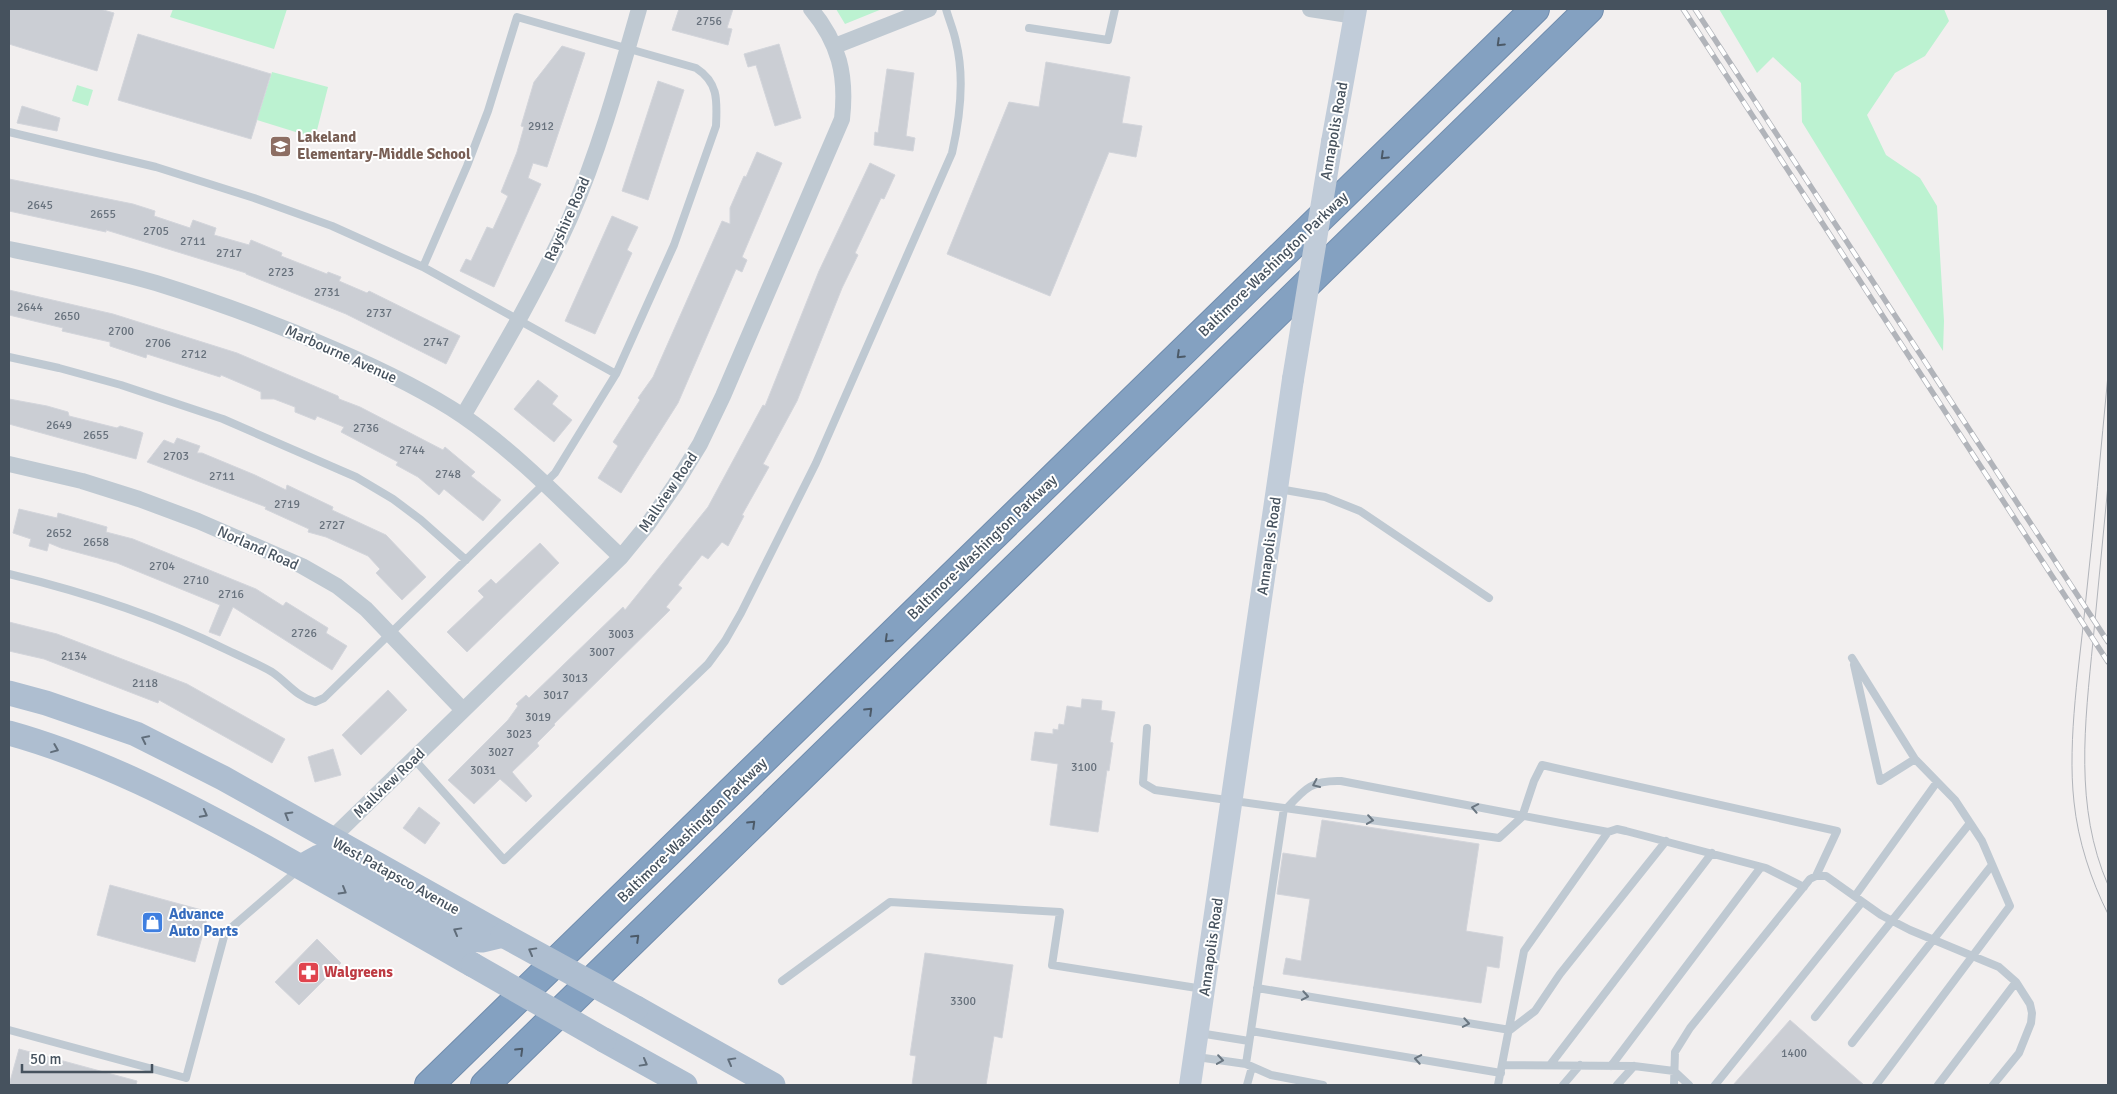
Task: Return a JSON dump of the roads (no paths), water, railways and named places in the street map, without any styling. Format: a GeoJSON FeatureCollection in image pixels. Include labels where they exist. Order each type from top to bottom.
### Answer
{"type":"FeatureCollection","features":[{"type":"Feature","properties":{"kind":"highway","name":"Baltimore-Washington Parkway"},"geometry":{"type":"LineString","coordinates":[[430,1085],[1535,9]]}},
{"type":"Feature","properties":{"kind":"highway"},"geometry":{"type":"LineString","coordinates":[[485,1085],[1589,9]]}},
{"type":"Feature","properties":{"kind":"main road","name":"Annapolis Road"},"geometry":{"type":"LineString","coordinates":[[1190,1085],[1293,379],[1332,142],[1356,13]]}},
{"type":"Feature","properties":{"kind":"main road","name":"West Patapsco Avenue"},"geometry":{"type":"LineString","coordinates":[[9,692],[136,734],[223,778],[330,840],[773,1085]]}},
{"type":"Feature","properties":{"kind":"main road"},"geometry":{"type":"LineString","coordinates":[[9,733],[34,740],[122,775],[200,812],[301,867],[685,1085]]}},
{"type":"Feature","properties":{"kind":"main road"},"geometry":{"type":"LineString","coordinates":[[301,867],[319,857],[326,858],[473,939],[482,940],[503,936]]}},
{"type":"Feature","properties":{"kind":"street","name":"Rayshire Road"},"geometry":{"type":"LineString","coordinates":[[463,416],[520,320],[576,202],[606,123],[639,9]]}},
{"type":"Feature","properties":{"kind":"street","name":"Mallview Road"},"geometry":{"type":"LineString","coordinates":[[330,840],[414,759],[462,709],[621,557],[664,501],[700,444],[723,396],[842,119],[845,95],[843,72],[835,46],[824,24],[811,9]]}},
{"type":"Feature","properties":{"kind":"street"},"geometry":{"type":"LineString","coordinates":[[835,46],[929,9]]}},
{"type":"Feature","properties":{"kind":"street"},"geometry":{"type":"LineString","coordinates":[[1310,9],[1356,13]]}},
{"type":"Feature","properties":{"kind":"street","name":"Marbourne Avenue"},"geometry":{"type":"LineString","coordinates":[[9,249],[155,283],[230,308],[299,334],[363,362],[415,388],[463,416],[502,446],[621,557]]}},
{"type":"Feature","properties":{"kind":"street","name":"Norland Road"},"geometry":{"type":"LineString","coordinates":[[9,464],[82,481],[139,499],[198,521],[302,566],[337,586],[366,609],[462,709]]}},
{"type":"Feature","properties":{"kind":"lane"},"geometry":{"type":"LineString","coordinates":[[414,759],[504,860],[708,664],[725,641],[741,613],[816,463],[952,154],[959,125],[960,71],[956,42],[946,9]]}},
{"type":"Feature","properties":{"kind":"lane"},"geometry":{"type":"LineString","coordinates":[[1029,28],[1108,40],[1115,9]]}},
{"type":"Feature","properties":{"kind":"lane"},"geometry":{"type":"LineString","coordinates":[[9,574],[67,588],[160,620],[272,672],[306,700],[315,702],[324,698],[555,473],[616,374],[674,245],[716,126],[717,107],[714,88],[708,76],[696,68],[517,17],[488,111],[467,166],[423,267]]}},
{"type":"Feature","properties":{"kind":"lane"},"geometry":{"type":"LineString","coordinates":[[9,132],[156,167],[254,198],[332,226],[423,267],[616,374]]}},
{"type":"Feature","properties":{"kind":"lane"},"geometry":{"type":"LineString","coordinates":[[9,357],[121,385],[223,418],[356,477],[393,499],[421,520],[466,560]]}},
{"type":"Feature","properties":{"kind":"lane"},"geometry":{"type":"LineString","coordinates":[[1277,489],[1325,497],[1360,511],[1489,598]]}},
{"type":"Feature","properties":{"kind":"lane"},"geometry":{"type":"LineString","coordinates":[[1876,1085],[2010,906],[1982,841],[1955,800],[1915,759],[1852,658],[1880,781],[1915,759]]}},
{"type":"Feature","properties":{"kind":"lane"},"geometry":{"type":"LineString","coordinates":[[1147,728],[1143,783],[1155,790],[1499,838],[1522,817],[1534,781],[1542,766],[1837,831],[1816,876],[1804,887],[1690,1028],[1675,1052],[1674,1085]]}},
{"type":"Feature","properties":{"kind":"lane"},"geometry":{"type":"LineString","coordinates":[[1247,1085],[1249,1041],[1285,808],[1309,786],[1325,780],[1341,781],[1608,832],[1617,829],[1761,867],[1804,887]]}},
{"type":"Feature","properties":{"kind":"lane"},"geometry":{"type":"LineString","coordinates":[[1855,896],[1937,782]]}},
{"type":"Feature","properties":{"kind":"lane"},"geometry":{"type":"LineString","coordinates":[[1816,1017],[1891,920],[1970,823]]}},
{"type":"Feature","properties":{"kind":"lane"},"geometry":{"type":"LineString","coordinates":[[1498,1085],[1524,951],[1608,832]]}},
{"type":"Feature","properties":{"kind":"lane"},"geometry":{"type":"LineString","coordinates":[[1257,988],[1510,1030],[1534,1011],[1560,974],[1666,841]]}},
{"type":"Feature","properties":{"kind":"lane"},"geometry":{"type":"LineString","coordinates":[[1550,1065],[1712,853]]}},
{"type":"Feature","properties":{"kind":"lane"},"geometry":{"type":"LineString","coordinates":[[1852,1043],[1992,865]]}},
{"type":"Feature","properties":{"kind":"lane"},"geometry":{"type":"LineString","coordinates":[[9,1030],[188,1082],[225,933],[301,867]]}},
{"type":"Feature","properties":{"kind":"lane"},"geometry":{"type":"LineString","coordinates":[[1611,1066],[1761,867]]}},
{"type":"Feature","properties":{"kind":"lane"},"geometry":{"type":"LineString","coordinates":[[1816,876],[1826,876],[1862,902],[1910,930],[1999,967],[2016,982],[2030,1004],[2031,1023],[2019,1053],[1993,1085]]}},
{"type":"Feature","properties":{"kind":"lane"},"geometry":{"type":"LineString","coordinates":[[782,981],[890,902],[1060,912],[1052,965],[1204,990]]}},
{"type":"Feature","properties":{"kind":"lane"},"geometry":{"type":"LineString","coordinates":[[1715,1085],[1862,902]]}},
{"type":"Feature","properties":{"kind":"lane"},"geometry":{"type":"LineString","coordinates":[[1938,1085],[2016,982]]}},
{"type":"Feature","properties":{"kind":"lane"},"geometry":{"type":"LineString","coordinates":[[1251,1031],[1501,1074]]}},
{"type":"Feature","properties":{"kind":"lane"},"geometry":{"type":"LineString","coordinates":[[1198,1033],[1249,1041]]}},
{"type":"Feature","properties":{"kind":"lane"},"geometry":{"type":"LineString","coordinates":[[1194,1056],[1249,1065],[1271,1075],[1323,1085]]}},
{"type":"Feature","properties":{"kind":"lane"},"geometry":{"type":"LineString","coordinates":[[1502,1064],[1634,1066],[1674,1071],[1689,1085]]}},
{"type":"Feature","properties":{"kind":"lane"},"geometry":{"type":"LineString","coordinates":[[1562,1085],[1580,1065]]}},
{"type":"Feature","properties":{"kind":"lane"},"geometry":{"type":"LineString","coordinates":[[1617,1085],[1634,1066]]}},
{"type":"Feature","properties":{"kind":"tram line"},"geometry":{"type":"LineString","coordinates":[[2108,375],[2075,700],[2072,753],[2074,802],[2082,846],[2096,888],[2108,914]]}},
{"type":"Feature","properties":{"kind":"tram line"},"geometry":{"type":"LineString","coordinates":[[2108,485],[2085,734],[2086,795],[2090,826],[2097,855],[2108,885]]}},
{"type":"Feature","properties":{"kind":"railway"},"geometry":{"type":"LineString","coordinates":[[1683,9],[2108,662]]}},
{"type":"Feature","properties":{"kind":"railway"},"geometry":{"type":"LineString","coordinates":[[1695,9],[2108,642]]}},
{"type":"Feature","properties":{"kind":"place","name":"Lakeland Elementary-Middle School"},"geometry":{"type":"Point","coordinates":[281,146]}},
{"type":"Feature","properties":{"kind":"place","name":"Advance Auto Parts"},"geometry":{"type":"Point","coordinates":[153,923]}},
{"type":"Feature","properties":{"kind":"place","name":"Walgreens"},"geometry":{"type":"Point","coordinates":[308,972]}}]}
